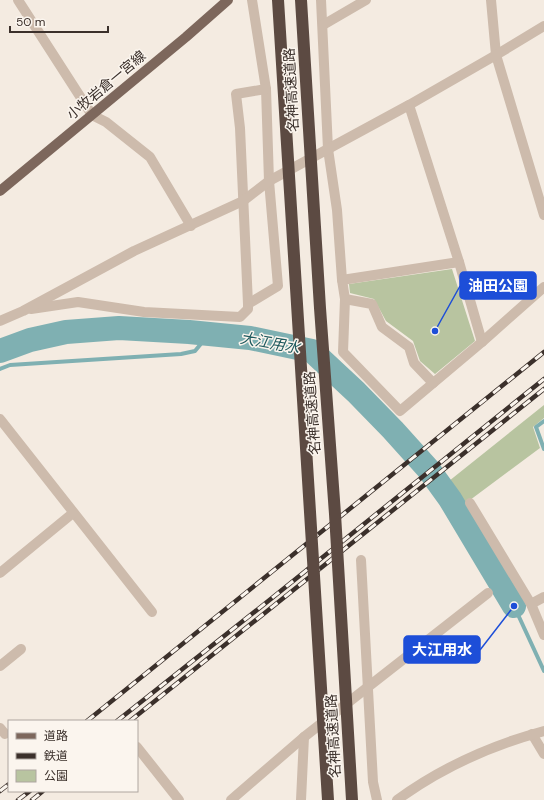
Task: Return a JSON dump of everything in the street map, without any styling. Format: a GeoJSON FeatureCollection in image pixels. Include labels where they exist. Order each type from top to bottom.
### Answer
{"type":"FeatureCollection","features":[{"type":"Feature","properties":{"kind":"highway","name":"名神高速道路"},"geometry":{"type":"LineString","coordinates":[[278,0],[328,800]]}},
{"type":"Feature","properties":{"kind":"highway","name":"名神高速道路"},"geometry":{"type":"LineString","coordinates":[[301,0],[320,308],[336,530],[352,800]]}},
{"type":"Feature","properties":{"kind":"main road","name":"小牧岩倉一宮線"},"geometry":{"type":"LineString","coordinates":[[0,191],[228,0]]}},
{"type":"Feature","properties":{"kind":"street"},"geometry":{"type":"LineString","coordinates":[[18,0],[92,115],[106,122],[150,157],[191,226]]}},
{"type":"Feature","properties":{"kind":"street"},"geometry":{"type":"LineString","coordinates":[[248,304],[278,286],[269,181],[266,89],[252,0]]}},
{"type":"Feature","properties":{"kind":"street"},"geometry":{"type":"LineString","coordinates":[[321,0],[328,149],[337,210],[342,280],[345,299],[343,352],[400,411],[482,342],[544,287]]}},
{"type":"Feature","properties":{"kind":"street"},"geometry":{"type":"LineString","coordinates":[[323,25],[366,0]]}},
{"type":"Feature","properties":{"kind":"street"},"geometry":{"type":"LineString","coordinates":[[491,0],[496,55],[544,215]]}},
{"type":"Feature","properties":{"kind":"street"},"geometry":{"type":"LineString","coordinates":[[0,321],[23,311],[134,251],[243,201],[269,181],[409,105],[544,26]]}},
{"type":"Feature","properties":{"kind":"street"},"geometry":{"type":"LineString","coordinates":[[23,311],[78,302],[144,312],[240,317],[248,309],[248,304],[240,128],[236,94],[266,89]]}},
{"type":"Feature","properties":{"kind":"street"},"geometry":{"type":"LineString","coordinates":[[409,105],[459,262],[482,342]]}},
{"type":"Feature","properties":{"kind":"street"},"geometry":{"type":"LineString","coordinates":[[342,280],[459,262]]}},
{"type":"Feature","properties":{"kind":"street"},"geometry":{"type":"LineString","coordinates":[[345,299],[372,304],[382,327],[409,347],[414,363],[433,383]]}},
{"type":"Feature","properties":{"kind":"street"},"geometry":{"type":"LineString","coordinates":[[0,419],[152,612]]}},
{"type":"Feature","properties":{"kind":"street"},"geometry":{"type":"LineString","coordinates":[[470,503],[531,604],[544,635]]}},
{"type":"Feature","properties":{"kind":"street"},"geometry":{"type":"LineString","coordinates":[[0,573],[73,513]]}},
{"type":"Feature","properties":{"kind":"street"},"geometry":{"type":"LineString","coordinates":[[361,560],[373,782],[377,800]]}},
{"type":"Feature","properties":{"kind":"street"},"geometry":{"type":"LineString","coordinates":[[231,800],[304,737],[488,593]]}},
{"type":"Feature","properties":{"kind":"street"},"geometry":{"type":"LineString","coordinates":[[531,604],[544,597]]}},
{"type":"Feature","properties":{"kind":"street"},"geometry":{"type":"LineString","coordinates":[[0,666],[22,649]]}},
{"type":"Feature","properties":{"kind":"street"},"geometry":{"type":"LineString","coordinates":[[397,800],[444,770],[477,754],[512,740],[544,731]]}},
{"type":"Feature","properties":{"kind":"street"},"geometry":{"type":"LineString","coordinates":[[532,734],[544,754]]}},
{"type":"Feature","properties":{"kind":"street"},"geometry":{"type":"LineString","coordinates":[[301,800],[304,737]]}},
{"type":"Feature","properties":{"kind":"street"},"geometry":{"type":"LineString","coordinates":[[138,748],[179,800]]}},
{"type":"Feature","properties":{"kind":"green space"},"geometry":{"type":"Polygon","coordinates":[[[452,269],[475,341],[435,374],[420,361],[413,341],[386,321],[374,299],[350,293],[349,284],[452,269]]]}},
{"type":"Feature","properties":{"kind":"green space"},"geometry":{"type":"Polygon","coordinates":[[[544,405],[544,418],[533,427],[540,448],[466,503],[449,481],[544,405]]]}},
{"type":"Feature","properties":{"kind":"waterway","name":"大江用水"},"geometry":{"type":"LineString","coordinates":[[0,351],[30,340],[66,332],[119,328],[189,332],[250,338],[312,351],[356,392],[429,470],[450,499],[514,606]]}},
{"type":"Feature","properties":{"kind":"waterway"},"geometry":{"type":"LineString","coordinates":[[0,369],[10,365],[181,354],[195,351],[209,334]]}},
{"type":"Feature","properties":{"kind":"waterway"},"geometry":{"type":"LineString","coordinates":[[544,421],[536,427],[544,449]]}},
{"type":"Feature","properties":{"kind":"waterway","name":"大江用水"},"geometry":{"type":"LineString","coordinates":[[514,606],[544,671]]}},
{"type":"Feature","properties":{"kind":"railway"},"geometry":{"type":"LineString","coordinates":[[88,720],[544,352]]}},
{"type":"Feature","properties":{"kind":"railway"},"geometry":{"type":"LineString","coordinates":[[118,720],[544,379]]}},
{"type":"Feature","properties":{"kind":"railway"},"geometry":{"type":"LineString","coordinates":[[131,720],[544,389]]}},
{"type":"Feature","properties":{"kind":"railway"},"geometry":{"type":"LineString","coordinates":[[0,791],[8,785]]}},
{"type":"Feature","properties":{"kind":"railway"},"geometry":{"type":"LineString","coordinates":[[18,800],[29,792]]}},
{"type":"Feature","properties":{"kind":"railway"},"geometry":{"type":"LineString","coordinates":[[32,800],[42,792]]}},
{"type":"Feature","properties":{"kind":"place","name":"油田公園"},"geometry":{"type":"Point","coordinates":[435,331]}},
{"type":"Feature","properties":{"kind":"place","name":"大江用水"},"geometry":{"type":"Point","coordinates":[514,606]}}]}
